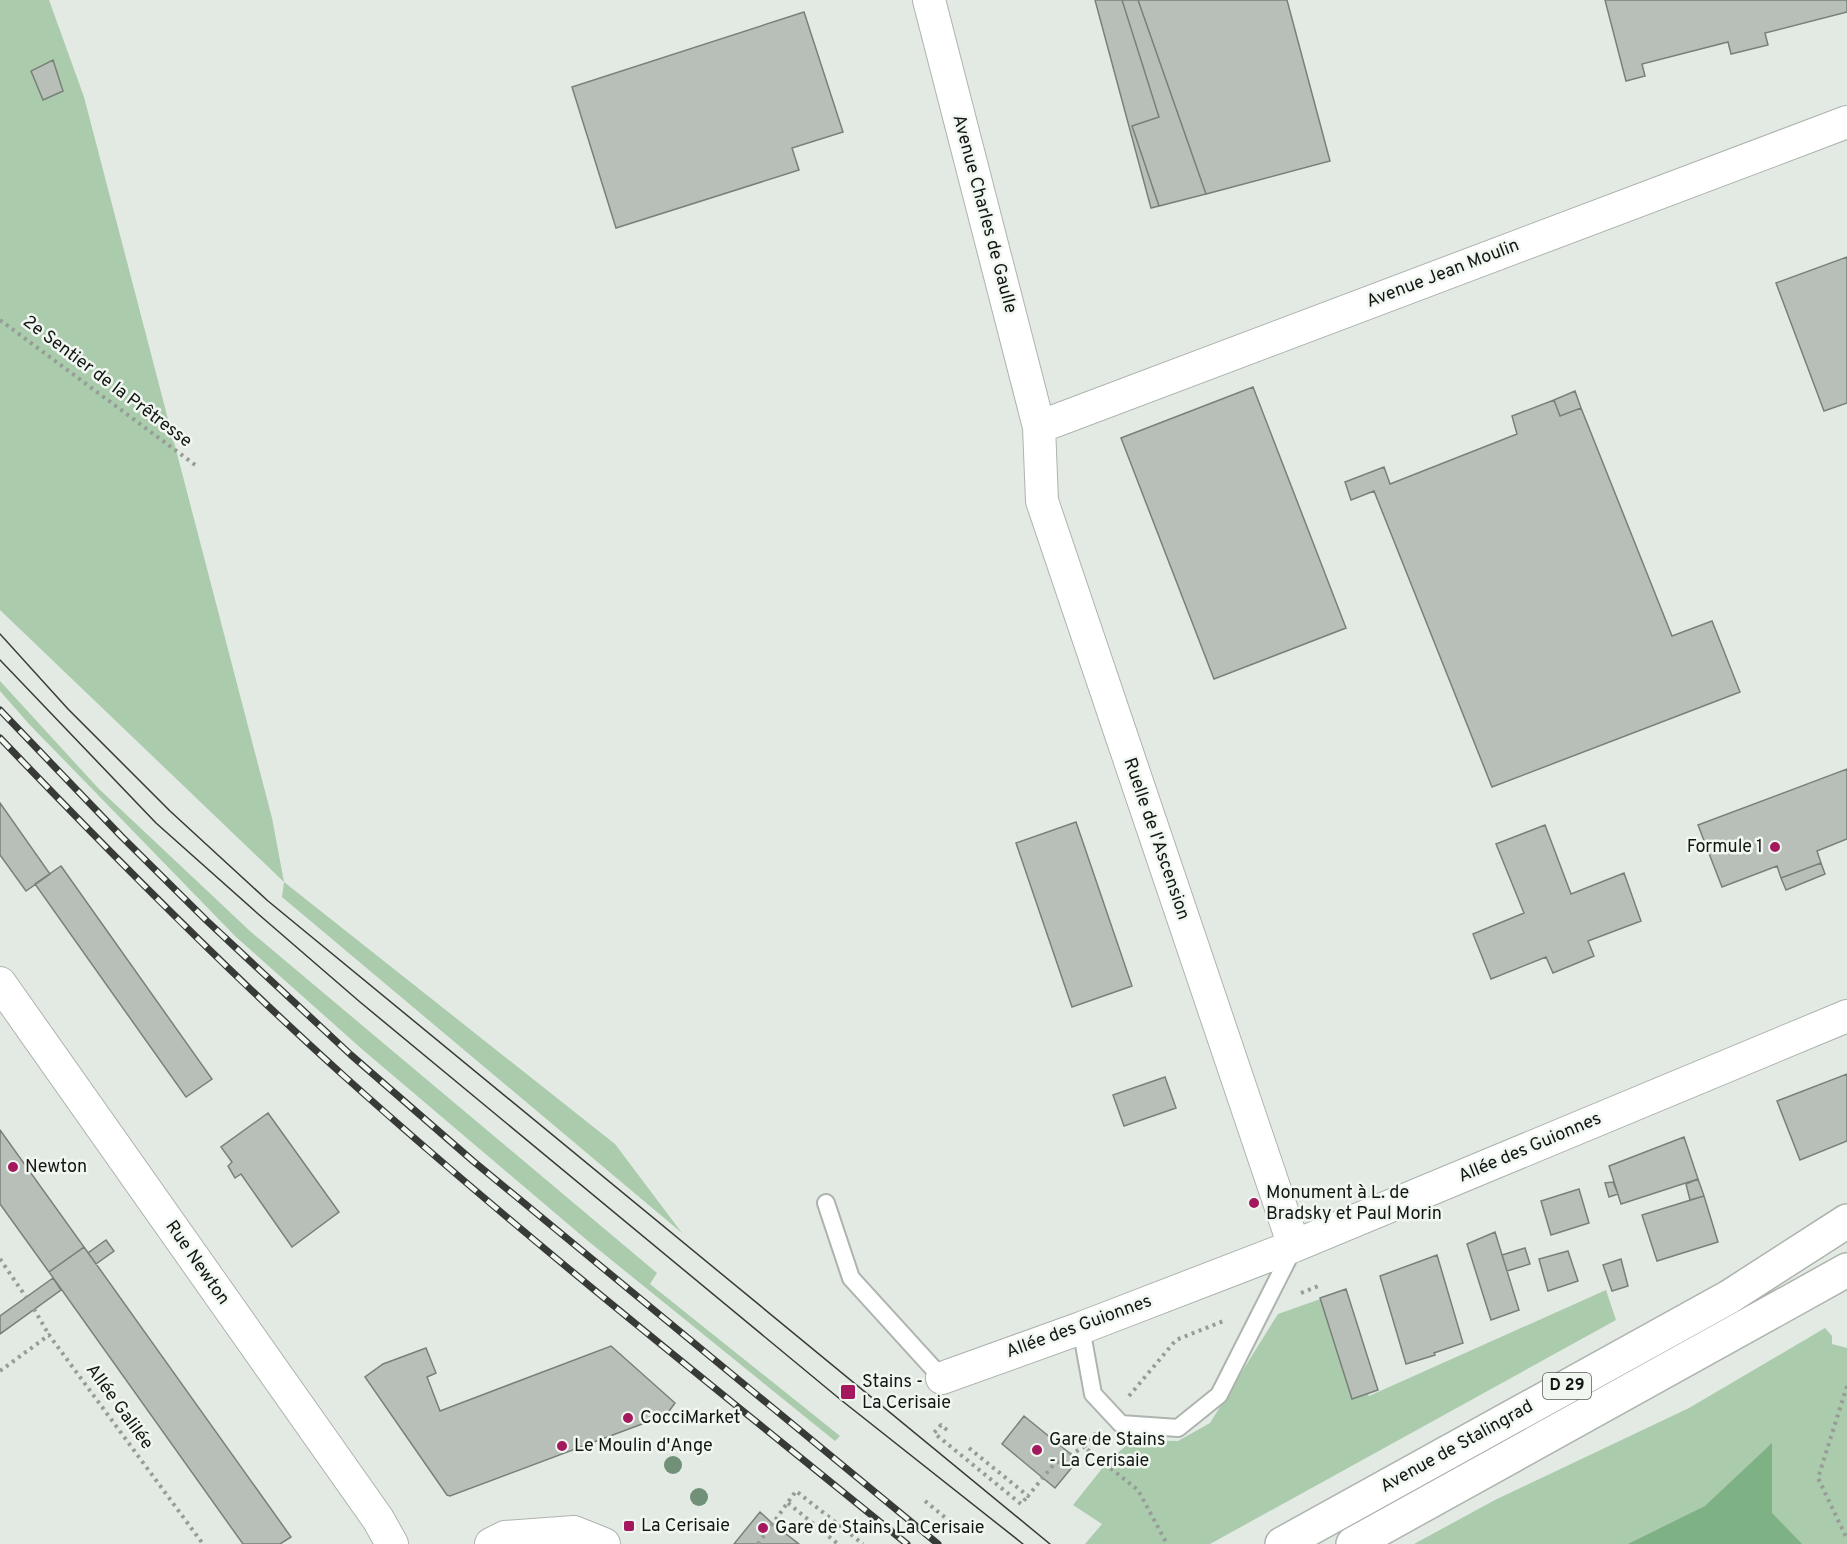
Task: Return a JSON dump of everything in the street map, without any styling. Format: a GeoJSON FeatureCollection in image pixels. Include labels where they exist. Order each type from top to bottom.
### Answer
{"type":"FeatureCollection","features":[{"type":"Feature","properties":{"kind":"main road","name":"Avenue de Stalingrad"},"geometry":{"type":"LineString","coordinates":[[1282,1544],[1729,1297],[1847,1221]]}},
{"type":"Feature","properties":{"kind":"main road","name":"Avenue de Stalingrad"},"geometry":{"type":"LineString","coordinates":[[1353,1544],[1847,1270]]}},
{"type":"Feature","properties":{"kind":"street","name":"Avenue Charles de Gaulle"},"geometry":{"type":"LineString","coordinates":[[929,0],[1040,427]]}},
{"type":"Feature","properties":{"kind":"street","name":"Avenue Jean Moulin"},"geometry":{"type":"LineString","coordinates":[[1040,427],[1847,122]]}},
{"type":"Feature","properties":{"kind":"street","name":"Ruelle de l'Ascension"},"geometry":{"type":"LineString","coordinates":[[1040,427],[1042,501],[1294,1246]]}},
{"type":"Feature","properties":{"kind":"street","name":"Rue Newton"},"geometry":{"type":"LineString","coordinates":[[0,984],[378,1519],[392,1544]]}},
{"type":"Feature","properties":{"kind":"street","name":"Allée des Guionnes"},"geometry":{"type":"LineString","coordinates":[[942,1378],[1081,1329],[1294,1246],[1847,1016]]}},
{"type":"Feature","properties":{"kind":"street"},"geometry":{"type":"LineString","coordinates":[[491,1544],[505,1537],[574,1532],[604,1544]]}},
{"type":"Feature","properties":{"kind":"lane"},"geometry":{"type":"LineString","coordinates":[[826,1203],[851,1278],[942,1378]]}},
{"type":"Feature","properties":{"kind":"lane"},"geometry":{"type":"LineString","coordinates":[[1081,1329],[1093,1395],[1121,1424],[1178,1428],[1219,1395],[1294,1246]]}},
{"type":"Feature","properties":{"kind":"path","name":"2e Sentier de la Prêtresse"},"geometry":{"type":"LineString","coordinates":[[0,320],[198,467]]}},
{"type":"Feature","properties":{"kind":"path"},"geometry":{"type":"LineString","coordinates":[[0,1259],[26,1297]]}},
{"type":"Feature","properties":{"kind":"path"},"geometry":{"type":"LineString","coordinates":[[947,1430],[941,1425],[934,1433],[1021,1504],[1054,1464],[1084,1447],[1176,1340],[1321,1286]]}},
{"type":"Feature","properties":{"kind":"path","name":"Allée Galilée"},"geometry":{"type":"LineString","coordinates":[[34,1309],[49,1335],[203,1544]]}},
{"type":"Feature","properties":{"kind":"path"},"geometry":{"type":"LineString","coordinates":[[0,1371],[49,1335]]}},
{"type":"Feature","properties":{"kind":"path"},"geometry":{"type":"LineString","coordinates":[[1847,1386],[1818,1478],[1847,1539]]}},
{"type":"Feature","properties":{"kind":"path"},"geometry":{"type":"LineString","coordinates":[[1084,1447],[1138,1490],[1167,1544]]}},
{"type":"Feature","properties":{"kind":"path"},"geometry":{"type":"LineString","coordinates":[[969,1448],[1028,1496]]}},
{"type":"Feature","properties":{"kind":"path"},"geometry":{"type":"LineString","coordinates":[[758,1544],[796,1491],[863,1544]]}},
{"type":"Feature","properties":{"kind":"path"},"geometry":{"type":"LineString","coordinates":[[925,1501],[963,1532]]}},
{"type":"Feature","properties":{"kind":"path"},"geometry":{"type":"LineString","coordinates":[[787,1503],[838,1544]]}},
{"type":"Feature","properties":{"kind":"green space"},"geometry":{"type":"Polygon","coordinates":[[[0,0],[49,0],[84,97],[272,818],[284,882],[0,610],[0,0]]]}},
{"type":"Feature","properties":{"kind":"green space"},"geometry":{"type":"Polygon","coordinates":[[[0,681],[99,789],[251,932],[657,1273],[650,1284],[840,1436],[835,1441],[588,1241],[363,1050],[235,936],[29,724],[0,691],[0,681]]]}},
{"type":"Feature","properties":{"kind":"green space"},"geometry":{"type":"Polygon","coordinates":[[[284,882],[615,1144],[682,1233],[282,897],[284,882]]]}},
{"type":"Feature","properties":{"kind":"green space"},"geometry":{"type":"Polygon","coordinates":[[[1606,1290],[1616,1320],[1210,1544],[1085,1544],[1102,1524],[1073,1505],[1108,1461],[1133,1440],[1178,1441],[1210,1423],[1278,1314],[1326,1297],[1369,1396],[1606,1290]]]}},
{"type":"Feature","properties":{"kind":"green space"},"geometry":{"type":"Polygon","coordinates":[[[1825,1328],[1832,1336],[1832,1344],[1847,1348],[1847,1544],[1414,1544],[1495,1500],[1689,1408],[1825,1328]]]}},
{"type":"Feature","properties":{"kind":"green space"},"geometry":{"type":"Polygon","coordinates":[[[1772,1443],[1772,1513],[1802,1544],[1628,1544],[1705,1506],[1772,1443]]]}},
{"type":"Feature","properties":{"kind":"building"},"geometry":{"type":"Polygon","coordinates":[[[1095,0],[1122,0],[1159,117],[1132,126],[1159,206],[1151,208],[1095,0]]]}},
{"type":"Feature","properties":{"kind":"building"},"geometry":{"type":"Polygon","coordinates":[[[1122,0],[1138,0],[1206,194],[1159,206],[1132,126],[1159,117],[1122,0]]]}},
{"type":"Feature","properties":{"kind":"building"},"geometry":{"type":"Polygon","coordinates":[[[1138,0],[1287,0],[1330,161],[1206,194],[1138,0]]]}},
{"type":"Feature","properties":{"kind":"building"},"geometry":{"type":"Polygon","coordinates":[[[1605,0],[1847,0],[1847,12],[1765,33],[1768,45],[1731,54],[1728,42],[1642,64],[1645,76],[1626,81],[1605,0]]]}},
{"type":"Feature","properties":{"kind":"building"},"geometry":{"type":"Polygon","coordinates":[[[804,12],[843,132],[792,148],[799,170],[616,228],[572,87],[804,12]]]}},
{"type":"Feature","properties":{"kind":"building"},"geometry":{"type":"Polygon","coordinates":[[[53,60],[63,91],[43,100],[31,71],[53,60]]]}},
{"type":"Feature","properties":{"kind":"building"},"geometry":{"type":"Polygon","coordinates":[[[1847,257],[1847,403],[1824,411],[1776,283],[1847,257]]]}},
{"type":"Feature","properties":{"kind":"building"},"geometry":{"type":"Polygon","coordinates":[[[1253,387],[1346,628],[1214,679],[1121,438],[1253,387]]]}},
{"type":"Feature","properties":{"kind":"building"},"geometry":{"type":"Polygon","coordinates":[[[1575,391],[1581,408],[1560,416],[1554,400],[1575,391]]]}},
{"type":"Feature","properties":{"kind":"building"},"geometry":{"type":"Polygon","coordinates":[[[1554,400],[1560,416],[1581,408],[1672,636],[1712,621],[1740,692],[1492,787],[1374,491],[1351,500],[1345,482],[1384,467],[1390,484],[1517,434],[1512,416],[1554,400]]]}},
{"type":"Feature","properties":{"kind":"building"},"geometry":{"type":"Polygon","coordinates":[[[1847,769],[1847,839],[1817,851],[1821,863],[1781,878],[1777,866],[1722,887],[1698,825],[1847,769]]]}},
{"type":"Feature","properties":{"kind":"building"},"geometry":{"type":"Polygon","coordinates":[[[0,803],[50,874],[26,891],[0,855],[0,803]]]}},
{"type":"Feature","properties":{"kind":"building"},"geometry":{"type":"Polygon","coordinates":[[[1076,822],[1132,986],[1072,1007],[1016,843],[1076,822]]]}},
{"type":"Feature","properties":{"kind":"building"},"geometry":{"type":"Polygon","coordinates":[[[1545,825],[1571,894],[1624,873],[1641,921],[1588,941],[1594,956],[1553,973],[1546,957],[1491,979],[1473,934],[1524,913],[1496,844],[1545,825]]]}},
{"type":"Feature","properties":{"kind":"building"},"geometry":{"type":"Polygon","coordinates":[[[1821,863],[1825,874],[1786,890],[1781,878],[1821,863]]]}},
{"type":"Feature","properties":{"kind":"building"},"geometry":{"type":"Polygon","coordinates":[[[61,866],[212,1079],[186,1097],[35,884],[61,866]]]}},
{"type":"Feature","properties":{"kind":"building"},"geometry":{"type":"Polygon","coordinates":[[[1847,1074],[1847,1141],[1800,1160],[1777,1101],[1847,1074]]]}},
{"type":"Feature","properties":{"kind":"building"},"geometry":{"type":"Polygon","coordinates":[[[1165,1077],[1176,1108],[1124,1126],[1113,1095],[1165,1077]]]}},
{"type":"Feature","properties":{"kind":"building"},"geometry":{"type":"Polygon","coordinates":[[[268,1113],[339,1212],[292,1247],[241,1174],[235,1178],[228,1166],[232,1162],[221,1147],[268,1113]]]}},
{"type":"Feature","properties":{"kind":"building","name":"Newton"},"geometry":{"type":"Polygon","coordinates":[[[0,1130],[84,1247],[49,1272],[0,1204],[0,1130]]]}},
{"type":"Feature","properties":{"kind":"building"},"geometry":{"type":"Polygon","coordinates":[[[1684,1137],[1698,1179],[1621,1204],[1609,1166],[1684,1137]]]}},
{"type":"Feature","properties":{"kind":"building"},"geometry":{"type":"Polygon","coordinates":[[[1698,1179],[1704,1196],[1690,1200],[1686,1184],[1698,1179]]]}},
{"type":"Feature","properties":{"kind":"building"},"geometry":{"type":"Polygon","coordinates":[[[1613,1182],[1618,1194],[1609,1197],[1605,1183],[1613,1182]]]}},
{"type":"Feature","properties":{"kind":"building"},"geometry":{"type":"Polygon","coordinates":[[[1579,1189],[1589,1223],[1551,1235],[1541,1201],[1579,1189]]]}},
{"type":"Feature","properties":{"kind":"building"},"geometry":{"type":"Polygon","coordinates":[[[1704,1196],[1718,1242],[1657,1261],[1642,1215],[1704,1196]]]}},
{"type":"Feature","properties":{"kind":"building"},"geometry":{"type":"Polygon","coordinates":[[[1495,1232],[1519,1310],[1491,1320],[1467,1244],[1495,1232]]]}},
{"type":"Feature","properties":{"kind":"building"},"geometry":{"type":"Polygon","coordinates":[[[106,1240],[114,1251],[96,1264],[88,1253],[106,1240]]]}},
{"type":"Feature","properties":{"kind":"building"},"geometry":{"type":"Polygon","coordinates":[[[84,1247],[291,1537],[280,1544],[243,1544],[49,1272],[84,1247]]]}},
{"type":"Feature","properties":{"kind":"building"},"geometry":{"type":"Polygon","coordinates":[[[1525,1248],[1530,1264],[1507,1271],[1502,1255],[1525,1248]]]}},
{"type":"Feature","properties":{"kind":"building"},"geometry":{"type":"Polygon","coordinates":[[[1568,1251],[1578,1281],[1548,1291],[1539,1259],[1568,1251]]]}},
{"type":"Feature","properties":{"kind":"building"},"geometry":{"type":"Polygon","coordinates":[[[1437,1255],[1463,1343],[1406,1364],[1380,1276],[1437,1255]]]}},
{"type":"Feature","properties":{"kind":"building"},"geometry":{"type":"Polygon","coordinates":[[[1621,1259],[1628,1286],[1612,1291],[1603,1265],[1621,1259]]]}},
{"type":"Feature","properties":{"kind":"building"},"geometry":{"type":"Polygon","coordinates":[[[53,1278],[61,1290],[0,1334],[0,1316],[53,1278]]]}},
{"type":"Feature","properties":{"kind":"building"},"geometry":{"type":"Polygon","coordinates":[[[1346,1289],[1378,1390],[1352,1399],[1320,1298],[1346,1289]]]}},
{"type":"Feature","properties":{"kind":"building"},"geometry":{"type":"Polygon","coordinates":[[[611,1346],[675,1403],[666,1415],[450,1496],[447,1495],[365,1377],[383,1364],[426,1348],[436,1373],[427,1377],[440,1411],[611,1346]]]}},
{"type":"Feature","properties":{"kind":"building","name":"Gare de Stains - La Cerisaie"},"geometry":{"type":"Polygon","coordinates":[[[1024,1416],[1078,1460],[1055,1488],[1002,1444],[1024,1416]]]}},
{"type":"Feature","properties":{"kind":"building","name":"Gare de Stains La Cerisaie"},"geometry":{"type":"Polygon","coordinates":[[[760,1512],[772,1523],[799,1544],[734,1544],[760,1512]]]}},
{"type":"Feature","properties":{"kind":"tram line"},"geometry":{"type":"LineString","coordinates":[[0,634],[68,709],[170,811],[268,901],[1050,1544]]}},
{"type":"Feature","properties":{"kind":"tram line"},"geometry":{"type":"LineString","coordinates":[[0,660],[156,823],[257,913],[360,1002],[841,1400],[1023,1544]]}},
{"type":"Feature","properties":{"kind":"railway"},"geometry":{"type":"LineString","coordinates":[[0,710],[122,837],[207,921],[351,1055],[473,1161],[938,1544]]}},
{"type":"Feature","properties":{"kind":"railway"},"geometry":{"type":"LineString","coordinates":[[0,738],[169,910],[344,1076],[552,1255],[907,1544]]}},
{"type":"Feature","properties":{"kind":"place","name":"Formule 1"},"geometry":{"type":"Point","coordinates":[1775,847]}},
{"type":"Feature","properties":{"kind":"place","name":"Newton"},"geometry":{"type":"Point","coordinates":[13,1167]}},
{"type":"Feature","properties":{"kind":"place","name":"Monument à L. de Bradsky et Paul Morin"},"geometry":{"type":"Point","coordinates":[1254,1203]}},
{"type":"Feature","properties":{"kind":"place","name":"Stains - La Cerisaie"},"geometry":{"type":"Point","coordinates":[848,1392]}},
{"type":"Feature","properties":{"kind":"place","name":"CocciMarket"},"geometry":{"type":"Point","coordinates":[628,1418]}},
{"type":"Feature","properties":{"kind":"place","name":"Le Moulin d'Ange"},"geometry":{"type":"Point","coordinates":[562,1446]}},
{"type":"Feature","properties":{"kind":"place","name":"Gare de Stains - La Cerisaie"},"geometry":{"type":"Point","coordinates":[1037,1450]}},
{"type":"Feature","properties":{"kind":"place","name":"La Cerisaie"},"geometry":{"type":"Point","coordinates":[629,1526]}},
{"type":"Feature","properties":{"kind":"place","name":"Gare de Stains La Cerisaie"},"geometry":{"type":"Point","coordinates":[763,1528]}}]}
